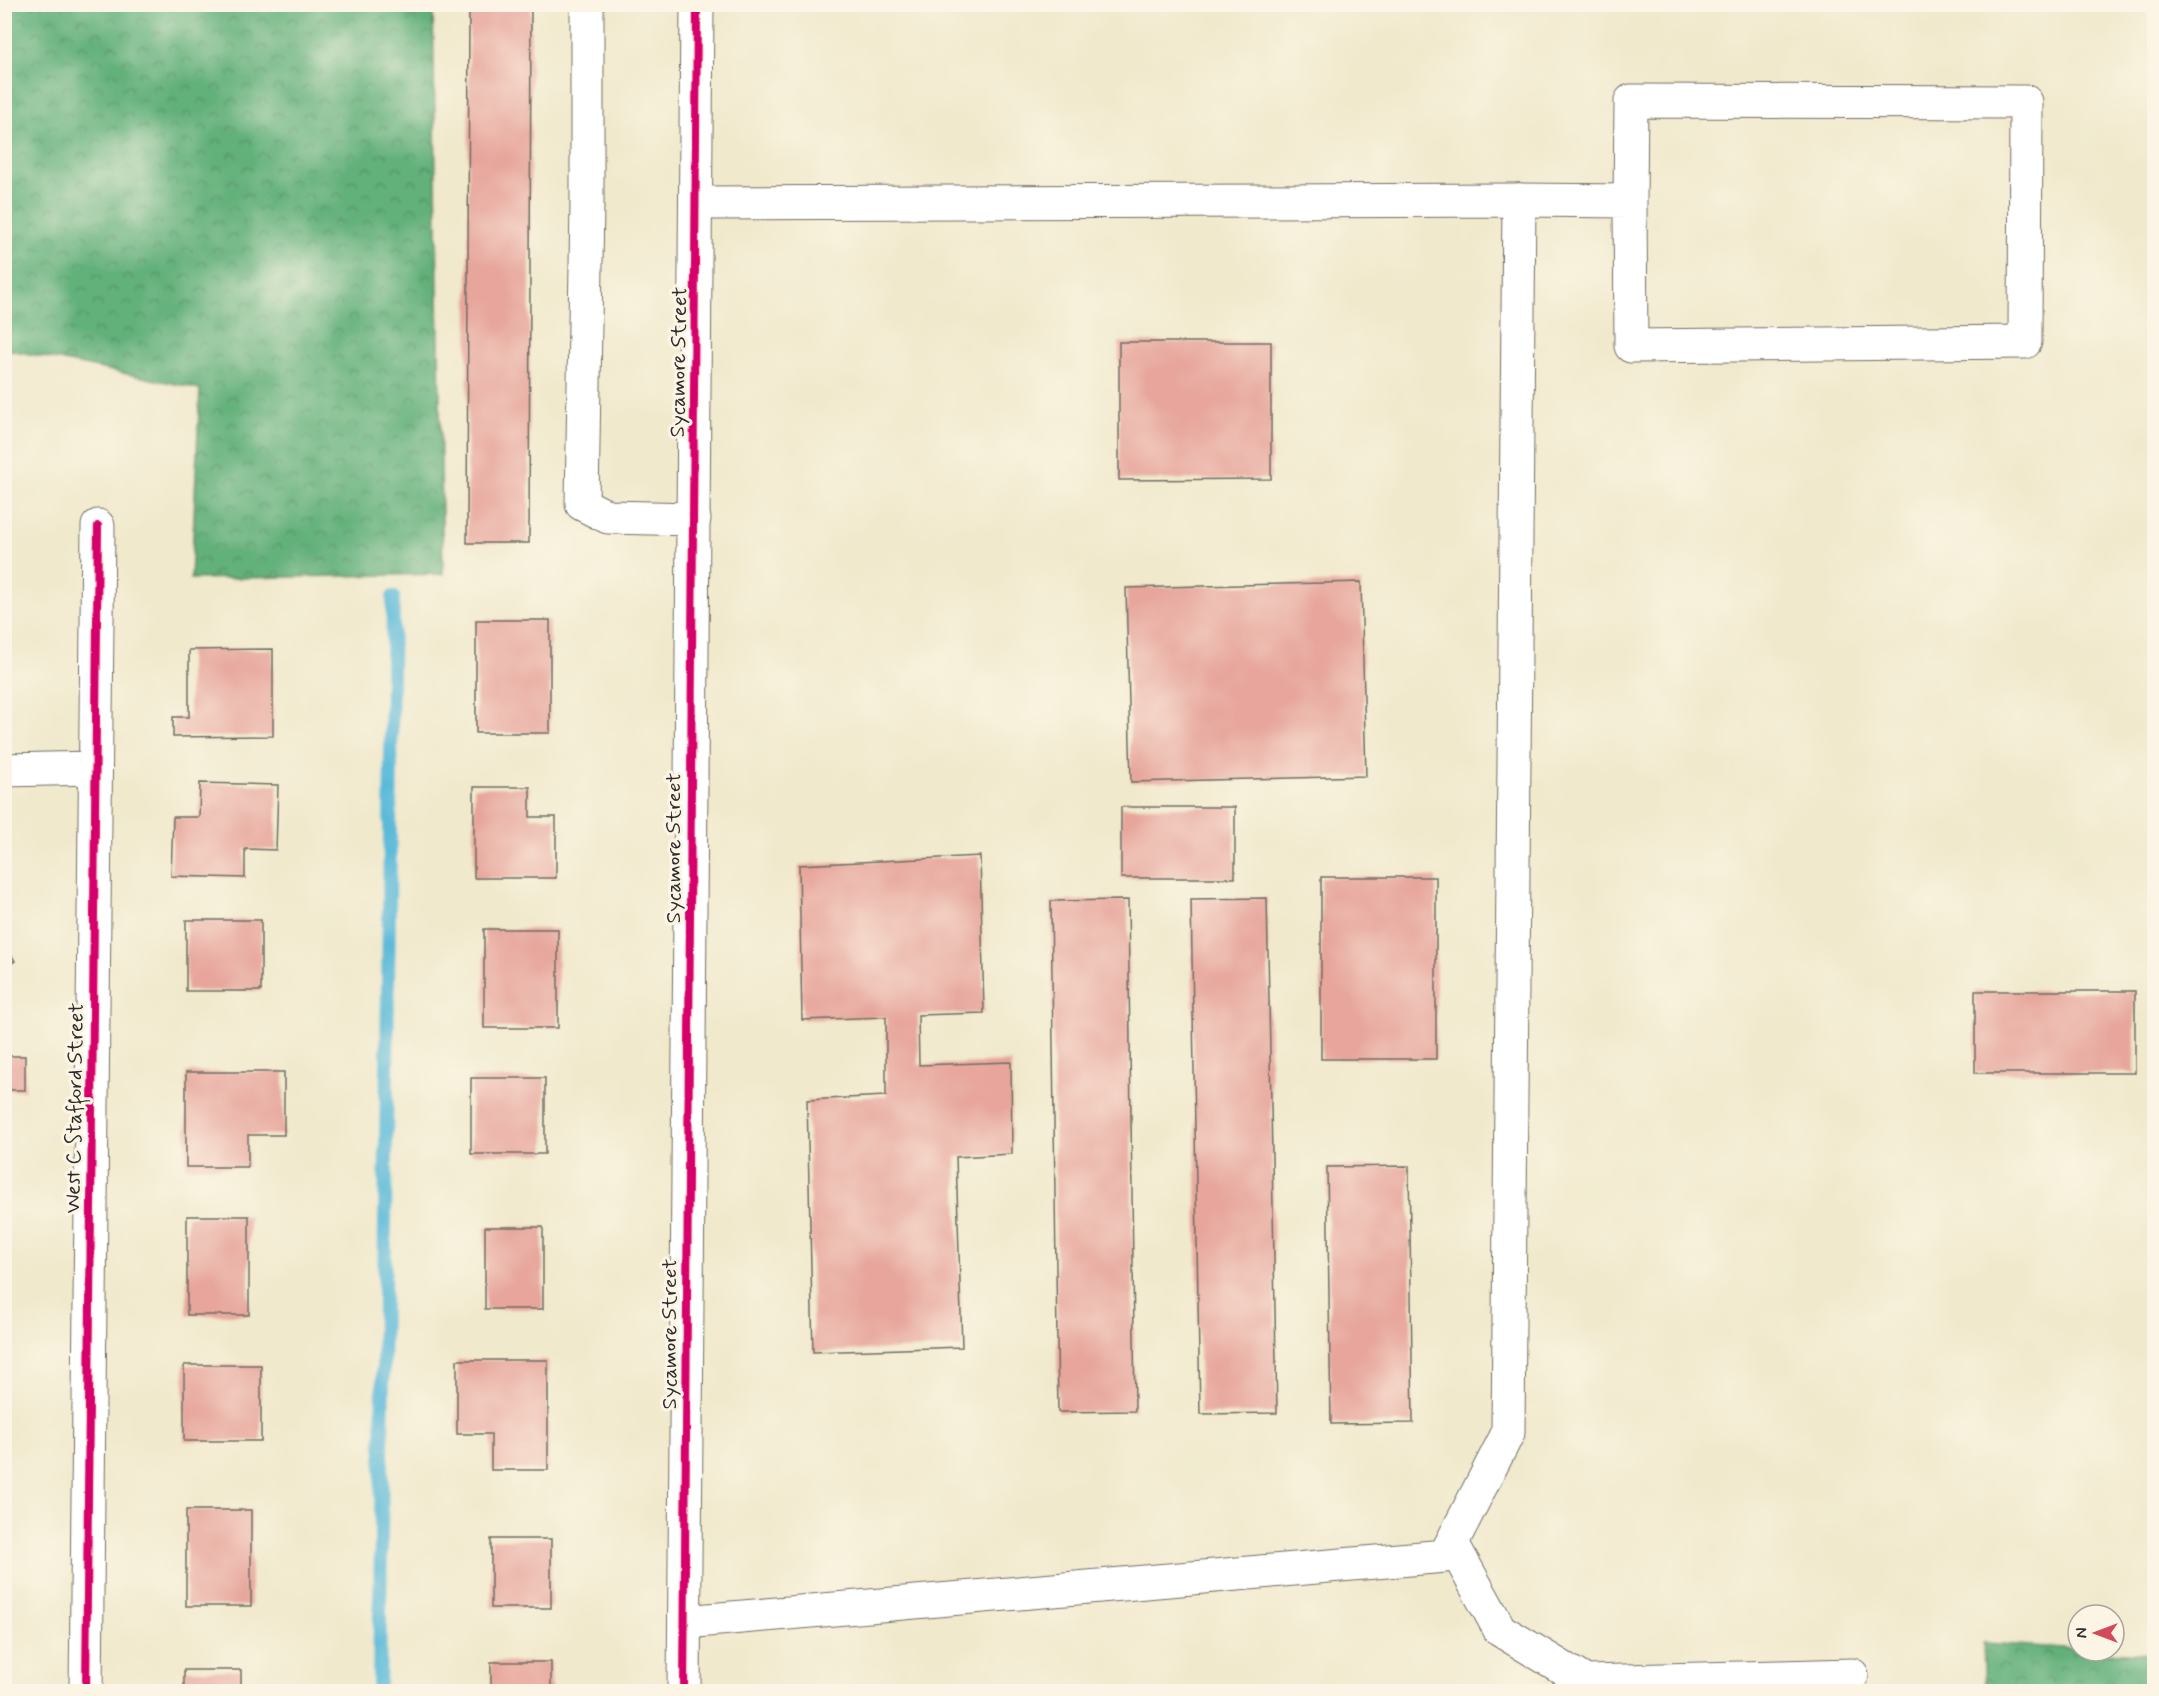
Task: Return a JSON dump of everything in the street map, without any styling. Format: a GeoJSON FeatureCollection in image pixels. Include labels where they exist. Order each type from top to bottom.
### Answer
{"type":"FeatureCollection","features":[{"type":"Feature","properties":{"kind":"street"},"geometry":{"type":"LineString","coordinates":[[587,4],[587,204],[582,504],[608,517],[694,519]]}},
{"type":"Feature","properties":{"kind":"street","name":"Sycamore Street"},"geometry":{"type":"LineString","coordinates":[[684,1692],[697,4]]}},
{"type":"Feature","properties":{"kind":"street"},"geometry":{"type":"LineString","coordinates":[[1631,101],[2026,102],[2025,342],[1631,346],[1630,201],[1631,101]]}},
{"type":"Feature","properties":{"kind":"street"},"geometry":{"type":"LineString","coordinates":[[685,1622],[1445,1556],[1508,1433],[1519,200]]}},
{"type":"Feature","properties":{"kind":"street"},"geometry":{"type":"LineString","coordinates":[[697,203],[1630,201]]}},
{"type":"Feature","properties":{"kind":"street","name":"West C Stafford Street"},"geometry":{"type":"LineString","coordinates":[[86,1692],[98,526]]}},
{"type":"Feature","properties":{"kind":"street"},"geometry":{"type":"LineString","coordinates":[[4,770],[95,768]]}},
{"type":"Feature","properties":{"kind":"street"},"geometry":{"type":"LineString","coordinates":[[1452,1543],[1500,1630],[1586,1682],[1852,1675]]}},
{"type":"Feature","properties":{"kind":"green space"},"geometry":{"type":"Polygon","coordinates":[[[4,5],[433,5],[443,574],[191,579],[200,389],[5,349],[4,5]]]}},
{"type":"Feature","properties":{"kind":"green space"},"geometry":{"type":"Polygon","coordinates":[[[1983,1643],[2066,1648],[2066,1663],[2126,1663],[2126,1653],[2154,1654],[2154,1691],[1985,1691],[1983,1643]]]}},
{"type":"Feature","properties":{"kind":"building"},"geometry":{"type":"Polygon","coordinates":[[[469,4],[531,4],[529,543],[467,543],[469,4]]]}},
{"type":"Feature","properties":{"kind":"building"},"geometry":{"type":"Polygon","coordinates":[[[1119,342],[1271,342],[1271,479],[1119,480],[1119,342]]]}},
{"type":"Feature","properties":{"kind":"building"},"geometry":{"type":"Polygon","coordinates":[[[1361,582],[1366,776],[1131,782],[1126,588],[1361,582]]]}},
{"type":"Feature","properties":{"kind":"building"},"geometry":{"type":"Polygon","coordinates":[[[476,620],[550,620],[550,733],[476,733],[476,620]]]}},
{"type":"Feature","properties":{"kind":"building"},"geometry":{"type":"Polygon","coordinates":[[[273,649],[273,736],[173,737],[173,717],[189,717],[189,650],[273,649]]]}},
{"type":"Feature","properties":{"kind":"building"},"geometry":{"type":"Polygon","coordinates":[[[200,783],[278,785],[276,850],[245,849],[245,878],[171,876],[173,817],[199,817],[200,783]]]}},
{"type":"Feature","properties":{"kind":"building"},"geometry":{"type":"Polygon","coordinates":[[[474,787],[530,787],[530,817],[556,817],[556,878],[474,878],[474,787]]]}},
{"type":"Feature","properties":{"kind":"building"},"geometry":{"type":"Polygon","coordinates":[[[1121,807],[1235,807],[1235,878],[1121,878],[1121,807]]]}},
{"type":"Feature","properties":{"kind":"building"},"geometry":{"type":"Polygon","coordinates":[[[980,856],[984,1013],[918,1015],[919,1065],[1011,1062],[1012,1154],[956,1157],[962,1347],[813,1352],[807,1100],[886,1096],[886,1017],[802,1020],[799,865],[980,856]]]}},
{"type":"Feature","properties":{"kind":"building"},"geometry":{"type":"Polygon","coordinates":[[[1321,877],[1436,877],[1436,1059],[1321,1059],[1321,877]]]}},
{"type":"Feature","properties":{"kind":"building"},"geometry":{"type":"Polygon","coordinates":[[[1267,898],[1277,1413],[1200,1414],[1191,899],[1267,898]]]}},
{"type":"Feature","properties":{"kind":"building"},"geometry":{"type":"Polygon","coordinates":[[[1128,900],[1135,1411],[1058,1412],[1051,901],[1128,900]]]}},
{"type":"Feature","properties":{"kind":"building"},"geometry":{"type":"Polygon","coordinates":[[[186,920],[261,920],[261,991],[186,991],[186,920]]]}},
{"type":"Feature","properties":{"kind":"building"},"geometry":{"type":"Polygon","coordinates":[[[484,929],[558,929],[558,1028],[484,1028],[484,929]]]}},
{"type":"Feature","properties":{"kind":"building"},"geometry":{"type":"Polygon","coordinates":[[[4,944],[15,961],[4,968],[4,944]]]}},
{"type":"Feature","properties":{"kind":"building"},"geometry":{"type":"Polygon","coordinates":[[[1975,991],[2135,991],[2135,1073],[1975,1073],[1975,991]]]}},
{"type":"Feature","properties":{"kind":"building"},"geometry":{"type":"Polygon","coordinates":[[[4,1056],[25,1056],[25,1090],[4,1090],[4,1056]]]}},
{"type":"Feature","properties":{"kind":"building"},"geometry":{"type":"Polygon","coordinates":[[[186,1072],[284,1072],[284,1135],[248,1135],[248,1167],[186,1167],[186,1072]]]}},
{"type":"Feature","properties":{"kind":"building"},"geometry":{"type":"Polygon","coordinates":[[[471,1078],[545,1078],[545,1154],[471,1154],[471,1078]]]}},
{"type":"Feature","properties":{"kind":"building"},"geometry":{"type":"Polygon","coordinates":[[[1409,1166],[1413,1423],[1331,1424],[1327,1167],[1409,1166]]]}},
{"type":"Feature","properties":{"kind":"building"},"geometry":{"type":"Polygon","coordinates":[[[187,1216],[249,1216],[249,1315],[187,1315],[187,1216]]]}},
{"type":"Feature","properties":{"kind":"building"},"geometry":{"type":"Polygon","coordinates":[[[485,1227],[543,1227],[543,1309],[485,1309],[485,1227]]]}},
{"type":"Feature","properties":{"kind":"building"},"geometry":{"type":"Polygon","coordinates":[[[457,1360],[548,1360],[548,1470],[491,1470],[491,1434],[457,1434],[457,1360]]]}},
{"type":"Feature","properties":{"kind":"building"},"geometry":{"type":"Polygon","coordinates":[[[184,1365],[261,1365],[261,1441],[184,1441],[184,1365]]]}},
{"type":"Feature","properties":{"kind":"building"},"geometry":{"type":"Polygon","coordinates":[[[186,1510],[251,1510],[251,1606],[186,1606],[186,1510]]]}},
{"type":"Feature","properties":{"kind":"building"},"geometry":{"type":"Polygon","coordinates":[[[491,1539],[551,1539],[551,1608],[491,1608],[491,1539]]]}},
{"type":"Feature","properties":{"kind":"building"},"geometry":{"type":"Polygon","coordinates":[[[491,1662],[551,1662],[551,1692],[491,1692],[491,1662]]]}},
{"type":"Feature","properties":{"kind":"building"},"geometry":{"type":"Polygon","coordinates":[[[184,1670],[241,1670],[241,1692],[184,1692],[184,1670]]]}},
{"type":"Feature","properties":{"kind":"waterway"},"geometry":{"type":"LineString","coordinates":[[379,1692],[393,597]]}},
{"type":"Feature","properties":{"kind":"cycle path"},"geometry":{"type":"LineString","coordinates":[[684,1692],[697,4]]}},
{"type":"Feature","properties":{"kind":"cycle path"},"geometry":{"type":"LineString","coordinates":[[86,1692],[98,526]]}}]}
